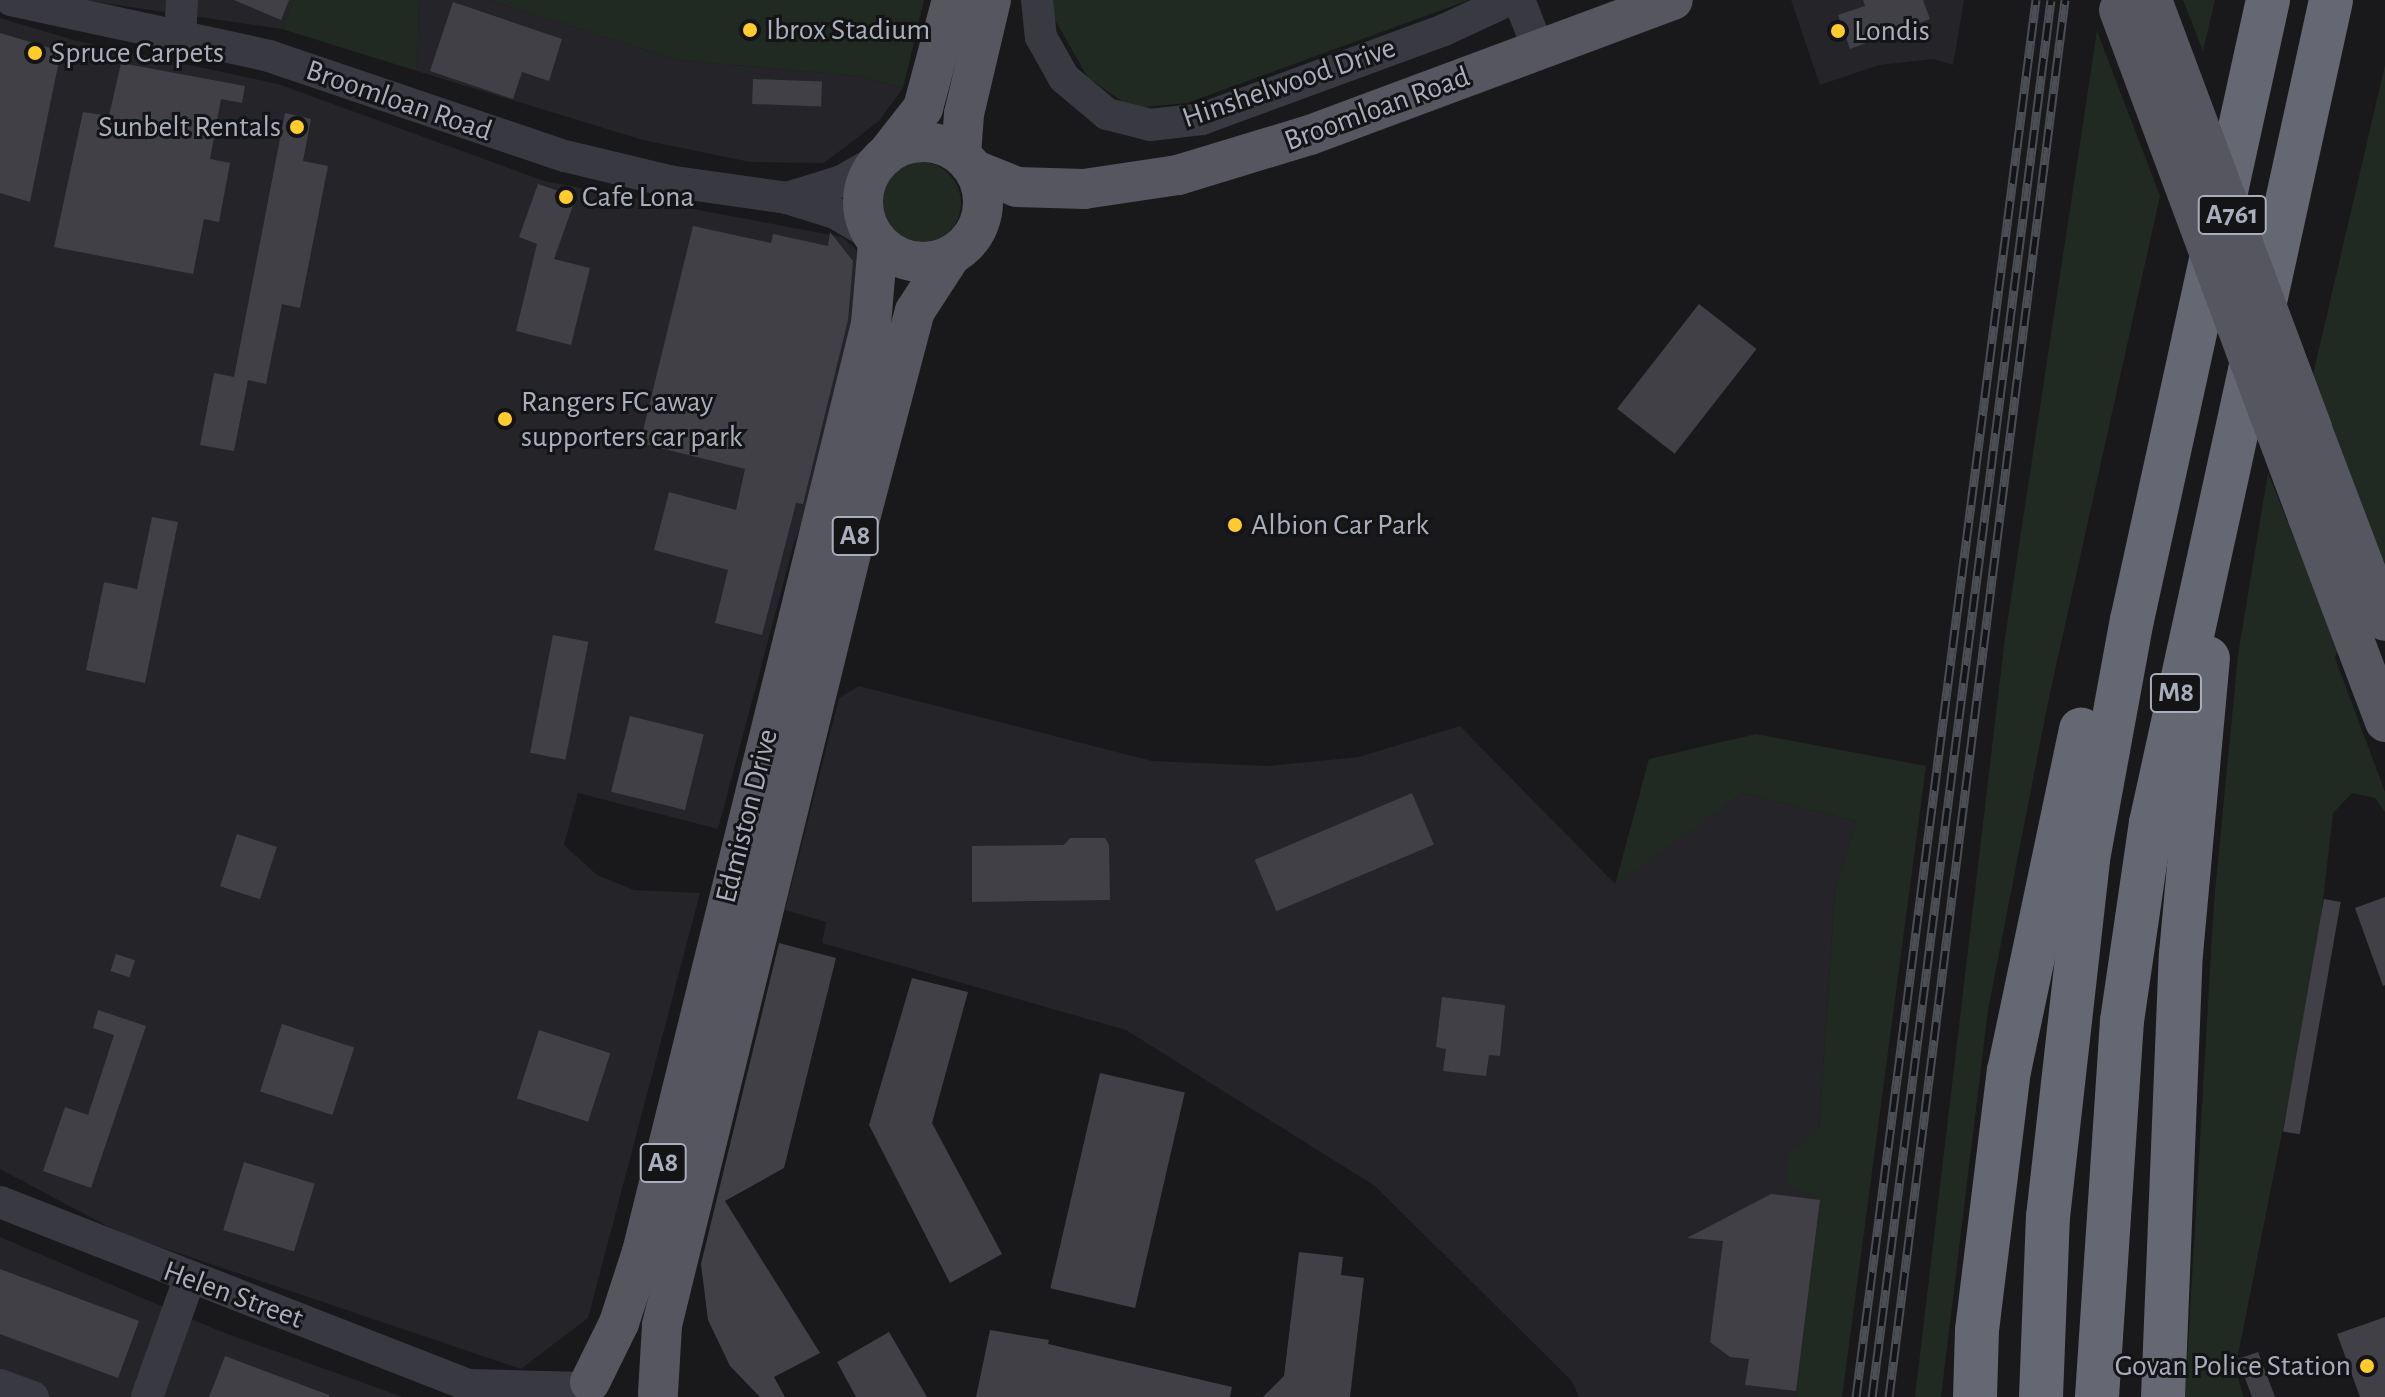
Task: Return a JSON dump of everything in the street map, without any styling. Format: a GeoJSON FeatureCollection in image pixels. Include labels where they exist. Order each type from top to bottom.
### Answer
{"type":"FeatureCollection","features":[{"type":"Feature","properties":{"kind":"highway","name":"M8"},"geometry":{"type":"LineString","coordinates":[[2041,1397],[2050,1202],[2088,859],[2132,620],[2268,0]]}},
{"type":"Feature","properties":{"kind":"highway","name":"M8"},"geometry":{"type":"LineString","coordinates":[[2097,1397],[2110,1155],[2136,915],[2168,728],[2331,0]]}},
{"type":"Feature","properties":{"kind":"highway"},"geometry":{"type":"LineString","coordinates":[[1975,1397],[1977,1330],[2001,1128],[2034,945],[2108,607],[2253,79]]}},
{"type":"Feature","properties":{"kind":"highway"},"geometry":{"type":"LineString","coordinates":[[2162,1389],[2187,858],[2228,464]]}},
{"type":"Feature","properties":{"kind":"main road"},"geometry":{"type":"LineString","coordinates":[[952,0],[923,108],[864,187],[863,207],[874,238],[911,262],[950,257],[978,229],[984,210],[968,162],[964,114],[991,0]]}},
{"type":"Feature","properties":{"kind":"main road","name":"Broomloan Road"},"geometry":{"type":"LineString","coordinates":[[968,162],[1017,187],[1084,189],[1178,175],[1224,162],[1674,2]]}},
{"type":"Feature","properties":{"kind":"main road"},"geometry":{"type":"LineString","coordinates":[[2129,3],[2308,518],[2385,722]]}},
{"type":"Feature","properties":{"kind":"main road","name":"A761"},"geometry":{"type":"LineString","coordinates":[[2129,3],[2312,429],[2385,621]]}},
{"type":"Feature","properties":{"kind":"main road"},"geometry":{"type":"LineString","coordinates":[[885,156],[923,141],[968,162]]}},
{"type":"Feature","properties":{"kind":"main road","name":"Broomloan Road"},"geometry":{"type":"LineString","coordinates":[[978,229],[1084,189]]}},
{"type":"Feature","properties":{"kind":"main road","name":"Edmiston Drive"},"geometry":{"type":"LineString","coordinates":[[582,1389],[619,1323],[734,942],[764,822],[871,324],[874,238]]}},
{"type":"Feature","properties":{"kind":"main road","name":"Edmiston Drive"},"geometry":{"type":"LineString","coordinates":[[764,822],[907,339],[929,286],[950,257]]}},
{"type":"Feature","properties":{"kind":"main road","name":"Edmiston Drive"},"geometry":{"type":"LineString","coordinates":[[660,1395],[662,1325],[734,942]]}},
{"type":"Feature","properties":{"kind":"main road"},"geometry":{"type":"LineString","coordinates":[[582,1389],[624,1376],[660,1395]]}},
{"type":"Feature","properties":{"kind":"street","name":"Broomloan Road"},"geometry":{"type":"LineString","coordinates":[[11,0],[269,56],[606,167],[787,198],[835,213],[874,238]]}},
{"type":"Feature","properties":{"kind":"street"},"geometry":{"type":"LineString","coordinates":[[180,38],[182,0]]}},
{"type":"Feature","properties":{"kind":"street","name":"Hinshelwood Drive"},"geometry":{"type":"LineString","coordinates":[[1037,0],[1041,37],[1064,78],[1107,114],[1150,125],[1202,119],[1444,30],[1509,0]]}},
{"type":"Feature","properties":{"kind":"street"},"geometry":{"type":"LineString","coordinates":[[1519,0],[1539,50]]}},
{"type":"Feature","properties":{"kind":"street","name":"Broomloan Road"},"geometry":{"type":"LineString","coordinates":[[787,198],[842,181],[885,156]]}},
{"type":"Feature","properties":{"kind":"street","name":"Helen Street"},"geometry":{"type":"LineString","coordinates":[[0,1202],[189,1280],[478,1391],[582,1389]]}},
{"type":"Feature","properties":{"kind":"street"},"geometry":{"type":"LineString","coordinates":[[147,1397],[189,1280]]}},
{"type":"Feature","properties":{"kind":"street"},"geometry":{"type":"LineString","coordinates":[[0,1385],[33,1397]]}},
{"type":"Feature","properties":{"kind":"shaded area"},"geometry":{"type":"Polygon","coordinates":[[[82,0],[294,0],[282,29],[82,0]]]}},
{"type":"Feature","properties":{"kind":"shaded area"},"geometry":{"type":"Polygon","coordinates":[[[294,0],[419,0],[417,71],[282,29],[294,0]]]}},
{"type":"Feature","properties":{"kind":"shaded area"},"geometry":{"type":"Polygon","coordinates":[[[419,0],[488,0],[678,60],[860,76],[903,88],[879,121],[824,163],[750,162],[643,140],[417,71],[419,0]]]}},
{"type":"Feature","properties":{"kind":"shaded area","name":"Ibrox Stadium"},"geometry":{"type":"Polygon","coordinates":[[[488,0],[924,0],[903,88],[860,76],[678,60],[488,0]]]}},
{"type":"Feature","properties":{"kind":"shaded area"},"geometry":{"type":"Polygon","coordinates":[[[1053,0],[1469,0],[1187,103],[1132,108],[1088,78],[1054,18],[1053,0]]]}},
{"type":"Feature","properties":{"kind":"shaded area"},"geometry":{"type":"Polygon","coordinates":[[[1791,0],[1964,0],[1953,65],[1934,59],[1879,65],[1820,85],[1791,0]]]}},
{"type":"Feature","properties":{"kind":"shaded area"},"geometry":{"type":"Polygon","coordinates":[[[2183,0],[2215,0],[2203,51],[2183,0]]]}},
{"type":"Feature","properties":{"kind":"shaded area"},"geometry":{"type":"Polygon","coordinates":[[[0,18],[77,41],[278,84],[544,181],[842,237],[855,248],[864,268],[820,483],[794,543],[718,829],[578,793],[564,845],[597,875],[634,890],[700,893],[588,1318],[521,1369],[122,1234],[0,1169],[0,18]]]}},
{"type":"Feature","properties":{"kind":"shaded area"},"geometry":{"type":"Polygon","coordinates":[[[2097,31],[2160,196],[2048,702],[1988,1010],[1941,1397],[1915,1397],[2005,638],[2097,31]]]}},
{"type":"Feature","properties":{"kind":"shaded area"},"geometry":{"type":"Polygon","coordinates":[[[2385,65],[2385,569],[2312,379],[2385,65]]]}},
{"type":"Feature","properties":{"kind":"shaded area"},"geometry":{"type":"Polygon","coordinates":[[[912,162],[928,162],[943,169],[954,180],[961,203],[958,219],[949,232],[928,244],[912,244],[897,237],[886,226],[879,211],[879,195],[886,180],[897,169],[912,162]]]}},
{"type":"Feature","properties":{"kind":"shaded area"},"geometry":{"type":"Polygon","coordinates":[[[2268,473],[2338,649],[2335,658],[2385,792],[2385,812],[2375,798],[2352,793],[2333,813],[2316,962],[2235,1370],[2244,1397],[2185,1397],[2214,902],[2238,655],[2268,473]]]}},
{"type":"Feature","properties":{"kind":"shaded area"},"geometry":{"type":"Polygon","coordinates":[[[859,686],[1152,761],[1268,766],[1359,757],[1460,726],[1615,884],[1743,793],[1856,821],[1835,891],[1819,1129],[1820,1200],[1795,1397],[1579,1397],[1572,1381],[1375,1186],[1126,1030],[822,943],[826,922],[785,910],[839,698],[859,686]]]}},
{"type":"Feature","properties":{"kind":"shaded area"},"geometry":{"type":"Polygon","coordinates":[[[1756,734],[1926,766],[1842,1397],[1795,1397],[1820,1200],[1786,1184],[1787,1155],[1819,1129],[1835,891],[1856,821],[1743,793],[1615,885],[1649,759],[1756,734]]]}},
{"type":"Feature","properties":{"kind":"shaded area"},"geometry":{"type":"Polygon","coordinates":[[[0,1237],[222,1332],[403,1397],[0,1397],[0,1237]]]}},
{"type":"Feature","properties":{"kind":"building"},"geometry":{"type":"Polygon","coordinates":[[[234,0],[289,0],[281,20],[234,0]]]}},
{"type":"Feature","properties":{"kind":"building"},"geometry":{"type":"Polygon","coordinates":[[[1863,0],[1923,0],[1930,19],[1850,49],[1838,15],[1865,6],[1863,0]]]}},
{"type":"Feature","properties":{"kind":"building"},"geometry":{"type":"Polygon","coordinates":[[[453,2],[562,39],[549,81],[522,72],[513,99],[430,71],[453,2]]]}},
{"type":"Feature","properties":{"kind":"building"},"geometry":{"type":"Polygon","coordinates":[[[0,33],[61,51],[30,202],[0,193],[0,33]]]}},
{"type":"Feature","properties":{"kind":"building"},"geometry":{"type":"Polygon","coordinates":[[[121,63],[245,86],[242,103],[221,99],[210,159],[230,163],[219,222],[204,219],[193,274],[54,247],[83,112],[109,116],[121,63]]]}},
{"type":"Feature","properties":{"kind":"building"},"geometry":{"type":"Polygon","coordinates":[[[753,79],[822,81],[821,106],[752,104],[753,79]]]}},
{"type":"Feature","properties":{"kind":"building"},"geometry":{"type":"Polygon","coordinates":[[[285,113],[311,119],[303,161],[328,166],[300,308],[282,304],[266,384],[248,380],[234,451],[200,445],[214,373],[234,377],[285,113]]]}},
{"type":"Feature","properties":{"kind":"building"},"geometry":{"type":"Polygon","coordinates":[[[538,184],[576,197],[554,259],[590,268],[571,345],[516,331],[537,244],[519,237],[538,184]]]}},
{"type":"Feature","properties":{"kind":"building"},"geometry":{"type":"Polygon","coordinates":[[[693,226],[771,243],[773,234],[828,246],[830,232],[853,261],[848,320],[803,504],[796,503],[762,635],[715,623],[728,570],[654,550],[669,492],[736,510],[745,469],[640,443],[693,226]]]}},
{"type":"Feature","properties":{"kind":"building"},"geometry":{"type":"Polygon","coordinates":[[[1699,304],[1757,349],[1675,454],[1617,409],[1699,304]]]}},
{"type":"Feature","properties":{"kind":"building"},"geometry":{"type":"Polygon","coordinates":[[[152,517],[178,522],[145,683],[86,670],[104,582],[137,589],[152,517]]]}},
{"type":"Feature","properties":{"kind":"building"},"geometry":{"type":"Polygon","coordinates":[[[553,635],[588,642],[565,760],[530,753],[553,635]]]}},
{"type":"Feature","properties":{"kind":"building"},"geometry":{"type":"Polygon","coordinates":[[[630,716],[704,734],[685,810],[611,792],[630,716]]]}},
{"type":"Feature","properties":{"kind":"building"},"geometry":{"type":"Polygon","coordinates":[[[1412,793],[1434,845],[1276,911],[1255,860],[1412,793]]]}},
{"type":"Feature","properties":{"kind":"building"},"geometry":{"type":"Polygon","coordinates":[[[237,834],[277,847],[260,899],[220,886],[237,834]]]}},
{"type":"Feature","properties":{"kind":"building"},"geometry":{"type":"Polygon","coordinates":[[[1070,838],[1105,838],[1109,845],[1110,900],[972,902],[972,846],[1064,845],[1070,838]]]}},
{"type":"Feature","properties":{"kind":"building"},"geometry":{"type":"Polygon","coordinates":[[[2385,897],[2385,985],[2383,986],[2355,908],[2385,897]]]}},
{"type":"Feature","properties":{"kind":"building"},"geometry":{"type":"Polygon","coordinates":[[[2324,899],[2341,902],[2300,1134],[2283,1131],[2324,899]]]}},
{"type":"Feature","properties":{"kind":"building"},"geometry":{"type":"Polygon","coordinates":[[[779,943],[836,958],[784,1168],[725,1201],[820,1353],[774,1377],[785,1397],[760,1397],[730,1366],[708,1320],[701,1264],[779,943]]]}},
{"type":"Feature","properties":{"kind":"building"},"geometry":{"type":"Polygon","coordinates":[[[116,954],[135,960],[129,977],[110,971],[116,954]]]}},
{"type":"Feature","properties":{"kind":"building"},"geometry":{"type":"Polygon","coordinates":[[[912,978],[968,992],[932,1123],[1002,1254],[950,1283],[869,1125],[912,978]]]}},
{"type":"Feature","properties":{"kind":"building"},"geometry":{"type":"Polygon","coordinates":[[[1442,997],[1505,1005],[1500,1056],[1489,1055],[1486,1076],[1443,1071],[1446,1049],[1436,1047],[1442,997]]]}},
{"type":"Feature","properties":{"kind":"building"},"geometry":{"type":"Polygon","coordinates":[[[98,1010],[146,1026],[91,1188],[43,1171],[65,1107],[88,1115],[114,1035],[93,1028],[98,1010]]]}},
{"type":"Feature","properties":{"kind":"building"},"geometry":{"type":"Polygon","coordinates":[[[282,1024],[354,1047],[332,1115],[260,1092],[282,1024]]]}},
{"type":"Feature","properties":{"kind":"building"},"geometry":{"type":"Polygon","coordinates":[[[539,1030],[610,1053],[588,1122],[517,1098],[539,1030]]]}},
{"type":"Feature","properties":{"kind":"building"},"geometry":{"type":"Polygon","coordinates":[[[1100,1073],[1185,1093],[1135,1308],[1050,1288],[1100,1073]]]}},
{"type":"Feature","properties":{"kind":"building"},"geometry":{"type":"Polygon","coordinates":[[[244,1162],[315,1184],[294,1252],[223,1230],[244,1162]]]}},
{"type":"Feature","properties":{"kind":"building"},"geometry":{"type":"Polygon","coordinates":[[[1771,1194],[1820,1200],[1796,1391],[1745,1385],[1749,1359],[1730,1357],[1710,1342],[1723,1241],[1687,1238],[1771,1194]]]}},
{"type":"Feature","properties":{"kind":"building"},"geometry":{"type":"Polygon","coordinates":[[[1299,1252],[1343,1257],[1341,1275],[1364,1278],[1350,1397],[1263,1397],[1284,1376],[1299,1252]]]}},
{"type":"Feature","properties":{"kind":"building"},"geometry":{"type":"Polygon","coordinates":[[[0,1269],[139,1321],[118,1378],[0,1334],[0,1269]]]}},
{"type":"Feature","properties":{"kind":"building","name":"Govan Police Station"},"geometry":{"type":"Polygon","coordinates":[[[2385,1317],[2385,1397],[2360,1397],[2337,1334],[2385,1317]]]}},
{"type":"Feature","properties":{"kind":"building"},"geometry":{"type":"Polygon","coordinates":[[[990,1330],[1049,1340],[1048,1344],[1232,1387],[1230,1397],[976,1397],[990,1330]]]}},
{"type":"Feature","properties":{"kind":"building"},"geometry":{"type":"Polygon","coordinates":[[[889,1332],[927,1397],[856,1397],[837,1362],[889,1332]]]}},
{"type":"Feature","properties":{"kind":"building"},"geometry":{"type":"Polygon","coordinates":[[[2258,1352],[2275,1397],[2252,1397],[2238,1359],[2258,1352]]]}},
{"type":"Feature","properties":{"kind":"building"},"geometry":{"type":"Polygon","coordinates":[[[225,1356],[329,1395],[329,1397],[209,1397],[225,1356]]]}},
{"type":"Feature","properties":{"kind":"railway"},"geometry":{"type":"LineString","coordinates":[[1856,1397],[2036,0]]}},
{"type":"Feature","properties":{"kind":"railway"},"geometry":{"type":"LineString","coordinates":[[1872,1397],[2051,0]]}},
{"type":"Feature","properties":{"kind":"railway"},"geometry":{"type":"LineString","coordinates":[[1889,1397],[2065,0]]}},
{"type":"Feature","properties":{"kind":"place","name":"Ibrox Stadium"},"geometry":{"type":"Point","coordinates":[750,30]}},
{"type":"Feature","properties":{"kind":"place","name":"Londis"},"geometry":{"type":"Point","coordinates":[1838,31]}},
{"type":"Feature","properties":{"kind":"place","name":"Spruce Carpets"},"geometry":{"type":"Point","coordinates":[35,53]}},
{"type":"Feature","properties":{"kind":"place","name":"Sunbelt Rentals"},"geometry":{"type":"Point","coordinates":[297,127]}},
{"type":"Feature","properties":{"kind":"place","name":"Cafe Lona"},"geometry":{"type":"Point","coordinates":[566,197]}},
{"type":"Feature","properties":{"kind":"place","name":"Rangers FC away supporters car park"},"geometry":{"type":"Point","coordinates":[505,419]}},
{"type":"Feature","properties":{"kind":"place","name":"Albion Car Park"},"geometry":{"type":"Point","coordinates":[1235,525]}},
{"type":"Feature","properties":{"kind":"place","name":"Govan Police Station"},"geometry":{"type":"Point","coordinates":[2367,1366]}}]}
